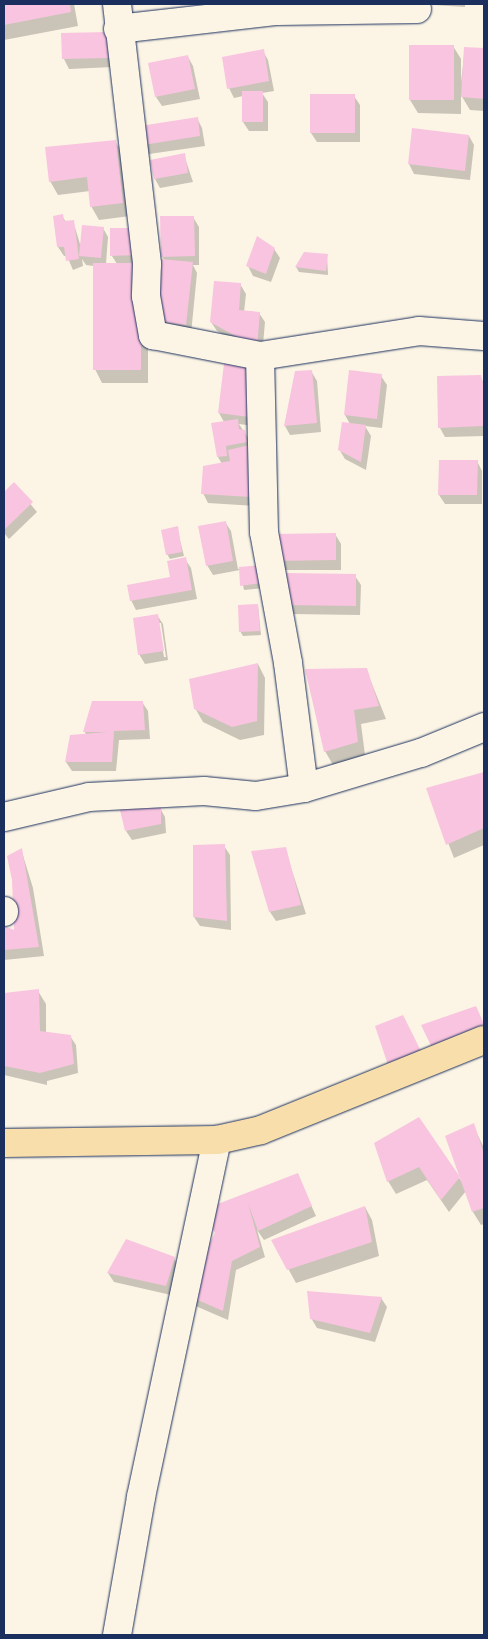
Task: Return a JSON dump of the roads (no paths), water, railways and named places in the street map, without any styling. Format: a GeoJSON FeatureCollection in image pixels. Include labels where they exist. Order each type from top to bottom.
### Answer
{"type":"FeatureCollection","features":[{"type":"Feature","properties":{"kind":"main road"},"geometry":{"type":"LineString","coordinates":[[4,1143],[217,1140],[262,1130],[484,1040]]}},
{"type":"Feature","properties":{"kind":"street"},"geometry":{"type":"LineString","coordinates":[[416,8],[118,16],[147,264],[146,296],[153,335],[260,356],[419,331],[484,336]]}},
{"type":"Feature","properties":{"kind":"street"},"geometry":{"type":"LineString","coordinates":[[260,356],[264,532],[288,663],[304,788]]}},
{"type":"Feature","properties":{"kind":"street"},"geometry":{"type":"LineString","coordinates":[[4,817],[89,797],[204,791],[256,796],[304,788],[421,753],[484,727]]}},
{"type":"Feature","properties":{"kind":"street"},"geometry":{"type":"LineString","coordinates":[[117,1635],[141,1497],[217,1140]]}}]}
